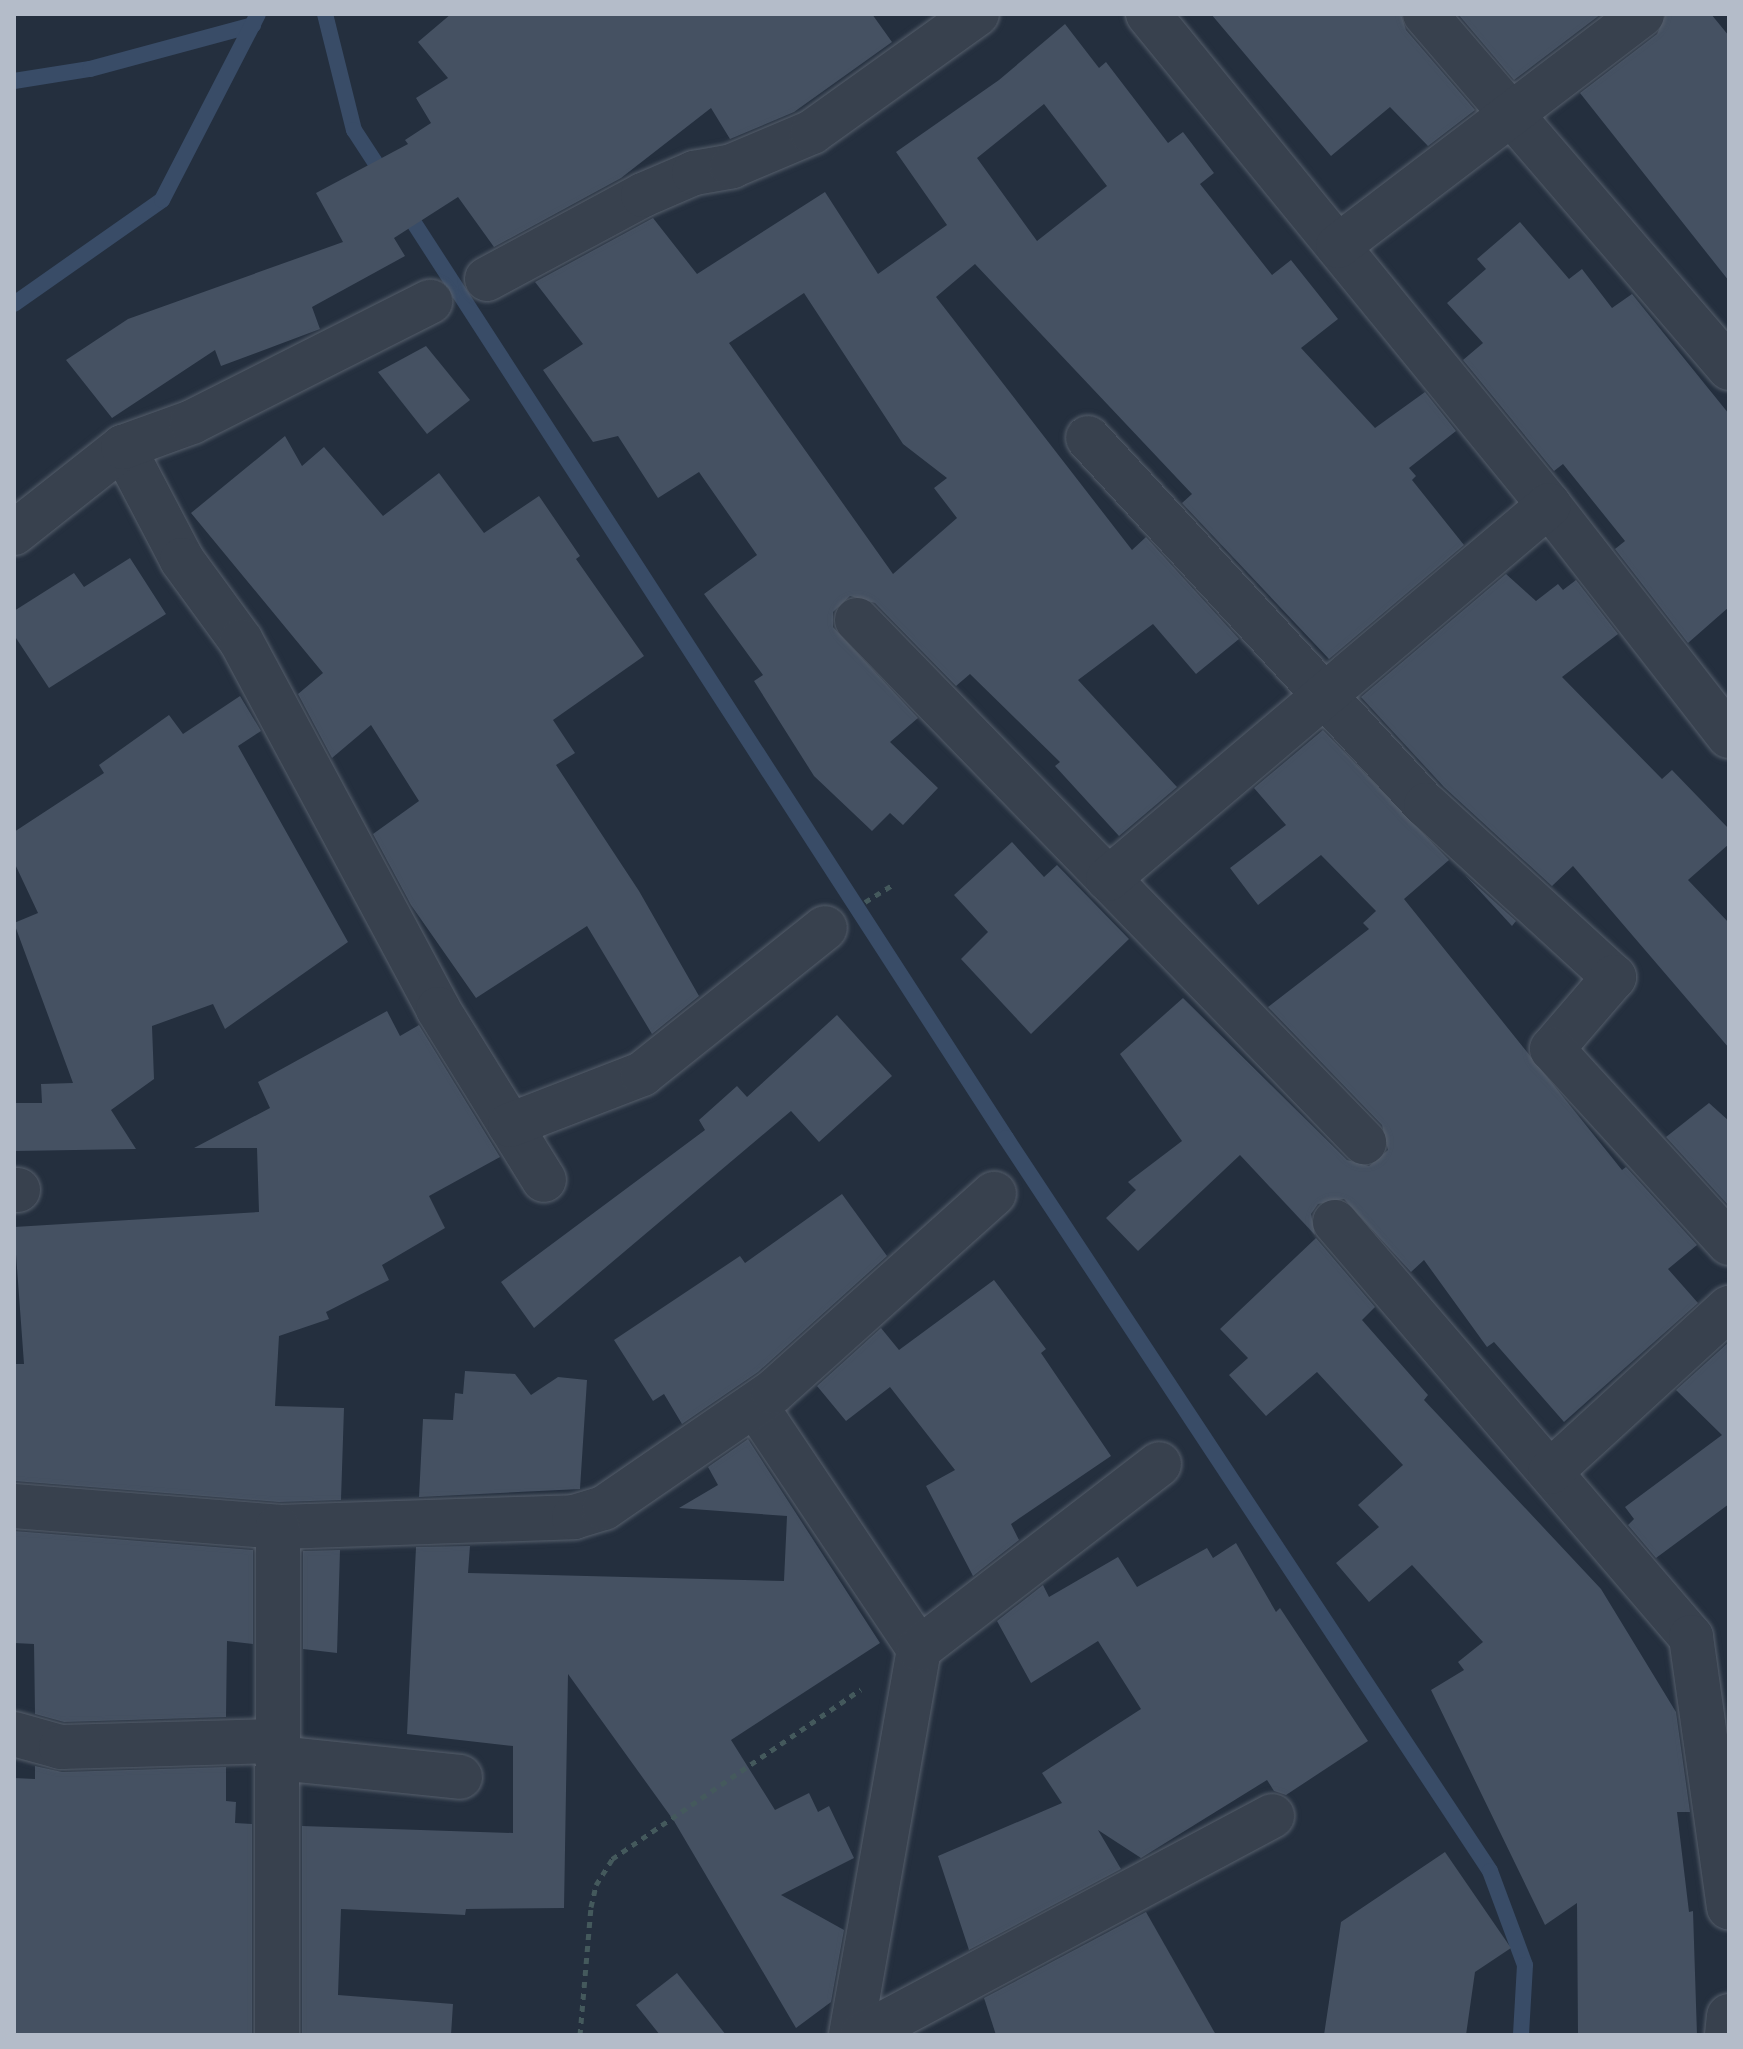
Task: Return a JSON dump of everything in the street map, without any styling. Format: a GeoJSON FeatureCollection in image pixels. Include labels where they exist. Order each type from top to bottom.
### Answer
{"type":"FeatureCollection","features":[{"type":"Feature","properties":{"kind":"street"},"geometry":{"type":"LineString","coordinates":[[487,279],[643,195],[694,173],[732,166],[812,132],[977,14]]}},
{"type":"Feature","properties":{"kind":"street"},"geometry":{"type":"LineString","coordinates":[[1148,14],[1549,505],[1729,736]]}},
{"type":"Feature","properties":{"kind":"street"},"geometry":{"type":"LineString","coordinates":[[1425,14],[1729,368]]}},
{"type":"Feature","properties":{"kind":"street"},"geometry":{"type":"LineString","coordinates":[[1338,246],[1642,14]]}},
{"type":"Feature","properties":{"kind":"street"},"geometry":{"type":"LineString","coordinates":[[14,533],[123,447],[192,422],[430,302]]}},
{"type":"Feature","properties":{"kind":"street"},"geometry":{"type":"LineString","coordinates":[[1088,438],[1426,805],[1614,977],[1552,1049],[1729,1243]]}},
{"type":"Feature","properties":{"kind":"street"},"geometry":{"type":"LineString","coordinates":[[123,447],[182,560],[241,641],[438,1009],[544,1180]]}},
{"type":"Feature","properties":{"kind":"street"},"geometry":{"type":"LineString","coordinates":[[1108,879],[1549,505]]}},
{"type":"Feature","properties":{"kind":"street"},"geometry":{"type":"LineString","coordinates":[[857,620],[1364,1142]]}},
{"type":"Feature","properties":{"kind":"street"},"geometry":{"type":"LineString","coordinates":[[510,1125],[642,1074],[825,928]]}},
{"type":"Feature","properties":{"kind":"street"},"geometry":{"type":"LineString","coordinates":[[14,1506],[278,1527],[574,1517],[604,1508],[755,1405],[994,1194]]}},
{"type":"Feature","properties":{"kind":"street"},"geometry":{"type":"LineString","coordinates":[[1335,1222],[1691,1637],[1729,1907]]}},
{"type":"Feature","properties":{"kind":"street"},"geometry":{"type":"LineString","coordinates":[[1550,1472],[1729,1308]]}},
{"type":"Feature","properties":{"kind":"street"},"geometry":{"type":"LineString","coordinates":[[755,1405],[919,1649]]}},
{"type":"Feature","properties":{"kind":"street"},"geometry":{"type":"LineString","coordinates":[[851,2035],[919,1649],[1159,1464]]}},
{"type":"Feature","properties":{"kind":"street"},"geometry":{"type":"LineString","coordinates":[[277,2035],[278,1527]]}},
{"type":"Feature","properties":{"kind":"street"},"geometry":{"type":"LineString","coordinates":[[14,1734],[61,1747],[276,1749],[460,1777]]}},
{"type":"Feature","properties":{"kind":"street"},"geometry":{"type":"LineString","coordinates":[[862,2035],[1272,1816]]}},
{"type":"Feature","properties":{"kind":"street"},"geometry":{"type":"LineString","coordinates":[[1727,2035],[1729,2016]]}},
{"type":"Feature","properties":{"kind":"path"},"geometry":{"type":"LineString","coordinates":[[580,2035],[591,1907],[596,1885],[612,1859],[919,1649]]}},
{"type":"Feature","properties":{"kind":"building"},"geometry":{"type":"Polygon","coordinates":[[[451,14],[872,14],[892,42],[794,112],[730,139],[711,108],[621,178],[494,247],[458,197],[394,238],[405,256],[312,307],[320,329],[221,366],[215,350],[112,418],[66,360],[128,319],[343,242],[316,193],[408,144],[405,140],[431,123],[416,98],[448,78],[418,42],[451,14]]]}},
{"type":"Feature","properties":{"kind":"building"},"geometry":{"type":"Polygon","coordinates":[[[1211,14],[1401,14],[1406,30],[1475,110],[1428,146],[1390,107],[1331,156],[1211,14]]]}},
{"type":"Feature","properties":{"kind":"building"},"geometry":{"type":"Polygon","coordinates":[[[1458,14],[1601,14],[1514,80],[1458,14]]]}},
{"type":"Feature","properties":{"kind":"building"},"geometry":{"type":"Polygon","coordinates":[[[1666,14],[1711,14],[1729,36],[1729,281],[1580,93],[1657,34],[1666,14]]]}},
{"type":"Feature","properties":{"kind":"building"},"geometry":{"type":"Polygon","coordinates":[[[1065,24],[1099,68],[1106,62],[1168,143],[1183,132],[1214,173],[1200,184],[1272,275],[1291,260],[1338,319],[1301,348],[1375,428],[1425,392],[1456,431],[1409,468],[1416,476],[1412,480],[1464,545],[1329,659],[1182,503],[1192,494],[975,264],[936,297],[1132,550],[1146,537],[1239,639],[1196,674],[1153,624],[1078,680],[1177,787],[1119,836],[1055,766],[1060,762],[970,674],[956,686],[875,603],[850,596],[833,612],[833,627],[918,718],[890,742],[938,788],[903,825],[890,813],[872,831],[814,776],[754,681],[763,675],[704,594],[757,555],[699,472],[658,498],[618,436],[593,442],[543,370],[583,344],[535,282],[653,218],[697,274],[825,192],[878,274],[947,225],[896,152],[999,80],[1065,24]],[[1044,104],[977,158],[1037,241],[1107,186],[1044,104]],[[804,293],[729,343],[893,574],[957,518],[934,488],[947,478],[903,444],[804,293]]]}},
{"type":"Feature","properties":{"kind":"building"},"geometry":{"type":"Polygon","coordinates":[[[1520,222],[1569,279],[1582,269],[1612,308],[1632,294],[1729,414],[1729,607],[1688,643],[1615,549],[1625,541],[1563,464],[1554,471],[1463,360],[1483,343],[1447,303],[1486,269],[1477,259],[1520,222]]]}},
{"type":"Feature","properties":{"kind":"building"},"geometry":{"type":"Polygon","coordinates":[[[426,346],[470,400],[427,434],[378,372],[426,346]]]}},
{"type":"Feature","properties":{"kind":"building"},"geometry":{"type":"Polygon","coordinates":[[[285,436],[302,466],[324,447],[383,516],[439,473],[484,533],[539,496],[580,556],[576,559],[644,656],[553,720],[575,753],[556,765],[639,891],[699,996],[652,1034],[587,926],[476,998],[411,905],[373,834],[419,801],[371,725],[332,758],[298,694],[323,673],[191,513],[285,436]]]}},
{"type":"Feature","properties":{"kind":"building"},"geometry":{"type":"Polygon","coordinates":[[[130,558],[166,614],[49,688],[14,635],[14,611],[74,573],[84,587],[130,558]]]}},
{"type":"Feature","properties":{"kind":"building"},"geometry":{"type":"Polygon","coordinates":[[[1506,574],[1536,601],[1558,584],[1563,590],[1576,580],[1618,634],[1562,677],[1662,779],[1672,770],[1729,829],[1729,844],[1688,880],[1729,923],[1729,1048],[1573,866],[1552,886],[1444,787],[1361,697],[1506,574]]]}},
{"type":"Feature","properties":{"kind":"building"},"geometry":{"type":"Polygon","coordinates":[[[240,696],[261,731],[238,746],[348,942],[225,1029],[213,1004],[152,1026],[154,1079],[111,1110],[136,1149],[14,1151],[14,1103],[42,1103],[41,1084],[73,1083],[14,923],[38,913],[14,862],[14,832],[104,773],[99,765],[169,715],[183,734],[240,696]]]}},
{"type":"Feature","properties":{"kind":"building"},"geometry":{"type":"Polygon","coordinates":[[[1323,730],[1449,860],[1404,899],[1622,1170],[1626,1167],[1697,1245],[1668,1269],[1698,1303],[1564,1422],[1494,1342],[1487,1347],[1424,1260],[1411,1272],[1344,1199],[1318,1204],[1311,1214],[1315,1235],[1240,1155],[1138,1251],[1106,1218],[1136,1190],[1128,1182],[1182,1141],[1120,1054],[1183,998],[1347,1160],[1369,1166],[1388,1150],[1382,1125],[1268,1007],[1369,929],[1363,923],[1376,911],[1321,855],[1258,905],[1230,868],[1286,825],[1254,788],[1323,730]]]}},
{"type":"Feature","properties":{"kind":"building"},"geometry":{"type":"Polygon","coordinates":[[[1012,842],[1044,877],[1057,865],[1129,939],[1031,1034],[961,959],[988,932],[954,895],[1012,842]]]}},
{"type":"Feature","properties":{"kind":"building"},"geometry":{"type":"Polygon","coordinates":[[[1465,875],[1516,921],[1512,926],[1465,875]]]}},
{"type":"Feature","properties":{"kind":"building"},"geometry":{"type":"Polygon","coordinates":[[[387,1011],[400,1036],[419,1025],[500,1157],[429,1196],[445,1228],[382,1265],[389,1280],[326,1312],[329,1319],[279,1336],[275,1406],[344,1408],[341,1500],[279,1502],[14,1481],[14,1364],[24,1364],[14,1227],[259,1212],[257,1148],[194,1148],[270,1108],[258,1082],[387,1011]]]}},
{"type":"Feature","properties":{"kind":"building"},"geometry":{"type":"Polygon","coordinates":[[[837,1015],[892,1076],[819,1142],[791,1111],[534,1328],[501,1282],[705,1130],[699,1120],[737,1086],[747,1097],[837,1015]]]}},
{"type":"Feature","properties":{"kind":"building"},"geometry":{"type":"Polygon","coordinates":[[[1709,1103],[1729,1121],[1729,1206],[1666,1137],[1709,1103]]]}},
{"type":"Feature","properties":{"kind":"building"},"geometry":{"type":"Polygon","coordinates":[[[842,1194],[887,1256],[758,1372],[682,1424],[664,1394],[653,1401],[614,1340],[740,1256],[745,1263],[842,1194]]]}},
{"type":"Feature","properties":{"kind":"building"},"geometry":{"type":"Polygon","coordinates":[[[1316,1238],[1375,1307],[1362,1320],[1428,1395],[1424,1400],[1601,1589],[1676,1712],[1690,1812],[1677,1812],[1689,1912],[1693,1911],[1697,2035],[1578,2035],[1577,1903],[1545,1925],[1431,1690],[1464,1670],[1458,1662],[1483,1642],[1412,1565],[1369,1602],[1336,1563],[1379,1527],[1358,1505],[1403,1465],[1317,1372],[1266,1416],[1229,1375],[1248,1358],[1220,1329],[1316,1238]]]}},
{"type":"Feature","properties":{"kind":"building"},"geometry":{"type":"Polygon","coordinates":[[[994,1280],[1046,1349],[1041,1353],[1111,1456],[1011,1524],[1019,1540],[973,1576],[926,1486],[955,1470],[890,1387],[846,1421],[817,1386],[881,1328],[899,1350],[994,1280]]]}},
{"type":"Feature","properties":{"kind":"building"},"geometry":{"type":"Polygon","coordinates":[[[1729,1342],[1729,1504],[1656,1558],[1628,1525],[1634,1519],[1625,1507],[1722,1435],[1676,1390],[1729,1342]]]}},
{"type":"Feature","properties":{"kind":"building"},"geometry":{"type":"Polygon","coordinates":[[[465,1371],[515,1374],[531,1395],[558,1377],[587,1380],[580,1489],[419,1497],[423,1419],[453,1420],[455,1393],[463,1394],[465,1371]]]}},
{"type":"Feature","properties":{"kind":"building"},"geometry":{"type":"Polygon","coordinates":[[[748,1439],[880,1643],[731,1740],[775,1810],[809,1793],[818,1812],[829,1806],[854,1858],[781,1895],[844,1930],[831,2002],[796,2028],[674,1821],[568,1674],[564,1908],[466,1909],[465,1915],[341,1909],[338,1995],[453,2004],[451,2035],[302,2035],[302,1826],[513,1833],[513,1746],[407,1734],[416,1547],[470,1546],[468,1573],[784,1581],[787,1516],[679,1508],[718,1485],[708,1467],[748,1439]]]}},
{"type":"Feature","properties":{"kind":"building"},"geometry":{"type":"Polygon","coordinates":[[[14,1531],[253,1550],[253,1644],[227,1641],[226,1717],[64,1722],[35,1714],[34,1644],[14,1643],[14,1531]]]}},
{"type":"Feature","properties":{"kind":"building"},"geometry":{"type":"Polygon","coordinates":[[[1236,1543],[1276,1612],[1280,1608],[1368,1741],[1286,1795],[1274,1791],[1267,1780],[1141,1858],[1098,1830],[1121,1869],[969,1950],[938,1856],[1062,1803],[1042,1773],[1141,1709],[1098,1641],[1031,1683],[997,1621],[1043,1585],[1049,1597],[1118,1557],[1137,1587],[1207,1548],[1213,1558],[1236,1543]]]}},
{"type":"Feature","properties":{"kind":"building"},"geometry":{"type":"Polygon","coordinates":[[[340,1550],[337,1653],[303,1649],[303,1551],[340,1550]]]}},
{"type":"Feature","properties":{"kind":"building"},"geometry":{"type":"Polygon","coordinates":[[[35,1766],[62,1772],[226,1767],[226,1801],[236,1802],[235,1823],[252,1824],[252,2035],[14,2035],[14,1778],[35,1779],[35,1766]]]}},
{"type":"Feature","properties":{"kind":"building"},"geometry":{"type":"Polygon","coordinates":[[[1445,1852],[1511,1948],[1475,1972],[1466,2035],[1324,2035],[1341,1922],[1445,1852]]]}},
{"type":"Feature","properties":{"kind":"building"},"geometry":{"type":"Polygon","coordinates":[[[1146,1912],[1216,2035],[996,2035],[984,1998],[1146,1912]]]}},
{"type":"Feature","properties":{"kind":"building"},"geometry":{"type":"Polygon","coordinates":[[[677,1973],[726,2035],[660,2035],[636,2005],[677,1973]]]}},
{"type":"Feature","properties":{"kind":"waterway"},"geometry":{"type":"LineString","coordinates":[[14,304],[162,200],[258,14]]}},
{"type":"Feature","properties":{"kind":"waterway"},"geometry":{"type":"LineString","coordinates":[[325,14],[354,130],[386,179]]}},
{"type":"Feature","properties":{"kind":"waterway"},"geometry":{"type":"LineString","coordinates":[[14,81],[90,69],[253,25]]}},
{"type":"Feature","properties":{"kind":"waterway"},"geometry":{"type":"LineString","coordinates":[[405,209],[1006,1138],[1490,1871],[1525,1965],[1521,2035]]}}]}
